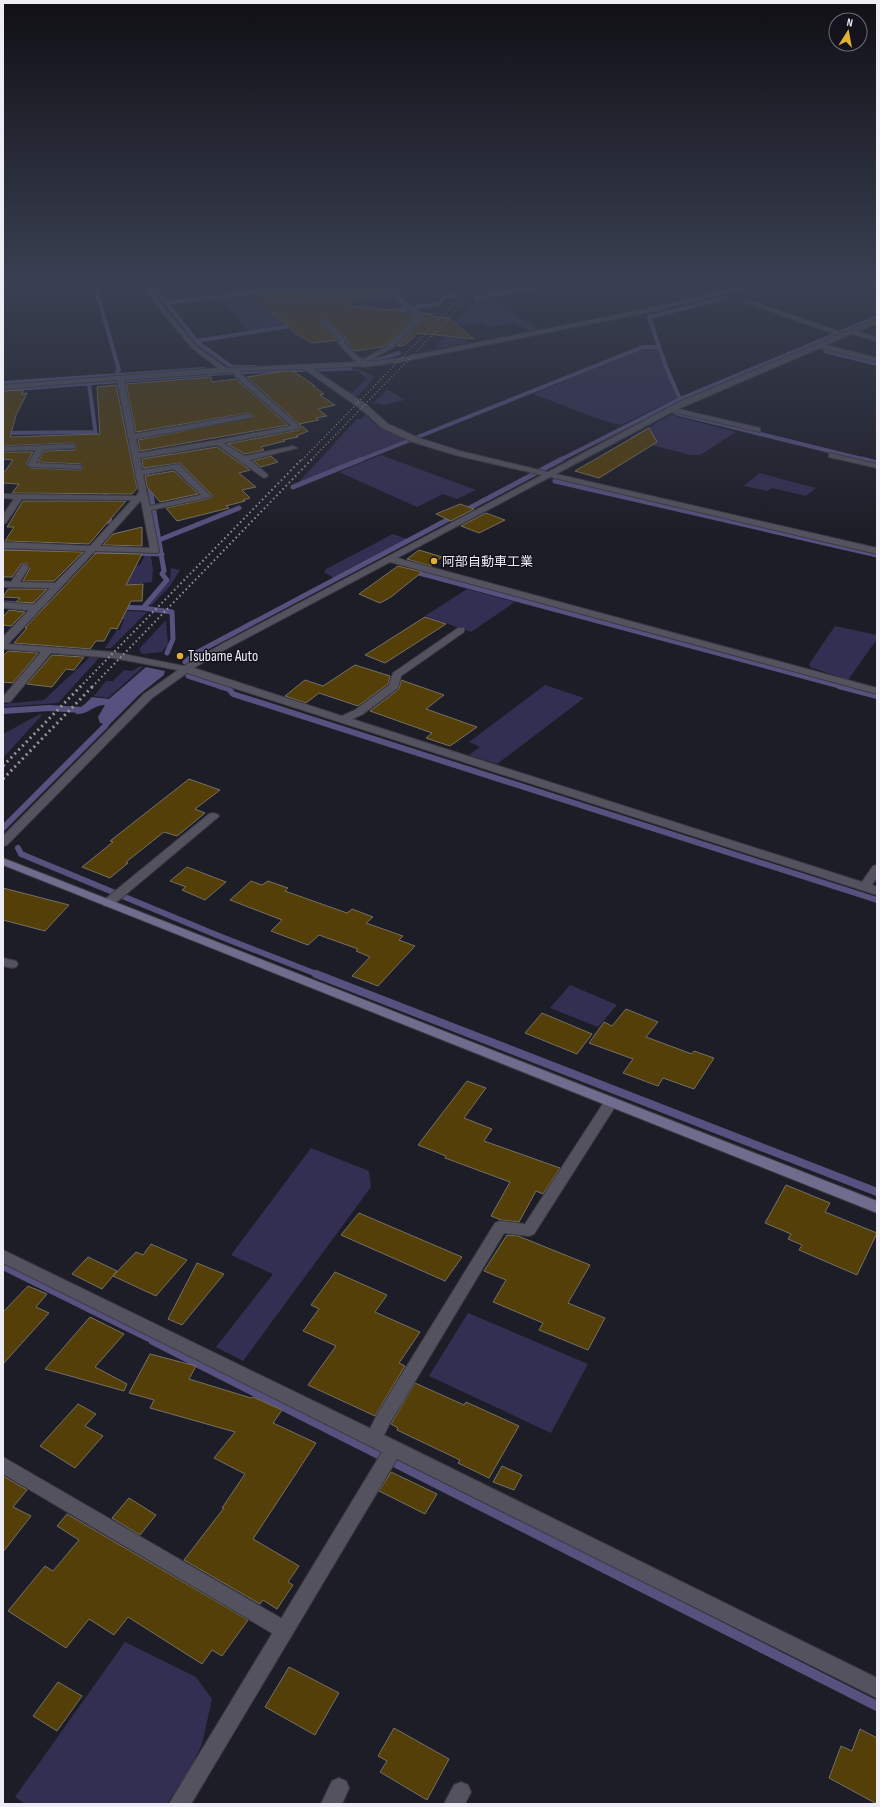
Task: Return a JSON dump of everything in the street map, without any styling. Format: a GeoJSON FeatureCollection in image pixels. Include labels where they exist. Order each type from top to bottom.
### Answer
{"type":"FeatureCollection","features":[{"type":"Feature","properties":{"kind":"street"},"geometry":{"type":"LineString","coordinates":[[219,366],[224,370]]}},
{"type":"Feature","properties":{"kind":"street"},"geometry":{"type":"LineString","coordinates":[[3,387],[120,381],[224,370],[237,372],[308,370],[344,366]]}},
{"type":"Feature","properties":{"kind":"street"},"geometry":{"type":"LineString","coordinates":[[3,843],[148,696],[186,669],[223,646],[390,559],[545,474],[671,410],[770,366]]}},
{"type":"Feature","properties":{"kind":"street"},"geometry":{"type":"LineString","coordinates":[[308,370],[364,407],[385,426],[413,439],[458,454],[877,550]]}},
{"type":"Feature","properties":{"kind":"street"},"geometry":{"type":"LineString","coordinates":[[141,456],[221,443],[295,427],[237,372]]}},
{"type":"Feature","properties":{"kind":"street"},"geometry":{"type":"LineString","coordinates":[[3,643],[91,551],[140,495],[144,473],[137,436],[120,381]]}},
{"type":"Feature","properties":{"kind":"street"},"geometry":{"type":"LineString","coordinates":[[671,410],[757,430]]}},
{"type":"Feature","properties":{"kind":"street"},"geometry":{"type":"LineString","coordinates":[[137,436],[248,416]]}},
{"type":"Feature","properties":{"kind":"street"},"geometry":{"type":"LineString","coordinates":[[221,443],[244,459],[264,476]]}},
{"type":"Feature","properties":{"kind":"street"},"geometry":{"type":"LineString","coordinates":[[3,448],[72,446]]}},
{"type":"Feature","properties":{"kind":"street"},"geometry":{"type":"LineString","coordinates":[[41,447],[31,466],[78,467]]}},
{"type":"Feature","properties":{"kind":"street"},"geometry":{"type":"LineString","coordinates":[[244,459],[293,448]]}},
{"type":"Feature","properties":{"kind":"street"},"geometry":{"type":"LineString","coordinates":[[832,455],[877,466]]}},
{"type":"Feature","properties":{"kind":"street"},"geometry":{"type":"LineString","coordinates":[[144,473],[176,466],[207,496],[159,508],[148,509]]}},
{"type":"Feature","properties":{"kind":"street"},"geometry":{"type":"LineString","coordinates":[[3,496],[110,498],[140,495]]}},
{"type":"Feature","properties":{"kind":"street"},"geometry":{"type":"LineString","coordinates":[[3,545],[91,551],[116,549],[155,551],[148,509],[140,495]]}},
{"type":"Feature","properties":{"kind":"street"},"geometry":{"type":"LineString","coordinates":[[3,521],[20,496]]}},
{"type":"Feature","properties":{"kind":"street"},"geometry":{"type":"LineString","coordinates":[[390,559],[877,690]]}},
{"type":"Feature","properties":{"kind":"street"},"geometry":{"type":"LineString","coordinates":[[14,584],[25,567]]}},
{"type":"Feature","properties":{"kind":"street"},"geometry":{"type":"LineString","coordinates":[[3,584],[58,586]]}},
{"type":"Feature","properties":{"kind":"street"},"geometry":{"type":"LineString","coordinates":[[3,605],[38,607]]}},
{"type":"Feature","properties":{"kind":"street"},"geometry":{"type":"LineString","coordinates":[[343,719],[359,712],[394,686],[396,675],[461,630]]}},
{"type":"Feature","properties":{"kind":"street"},"geometry":{"type":"LineString","coordinates":[[3,646],[113,655],[186,669],[877,891]]}},
{"type":"Feature","properties":{"kind":"street"},"geometry":{"type":"LineString","coordinates":[[6,700],[48,650]]}},
{"type":"Feature","properties":{"kind":"street"},"geometry":{"type":"LineString","coordinates":[[114,898],[213,816]]}},
{"type":"Feature","properties":{"kind":"street"},"geometry":{"type":"LineString","coordinates":[[3,861],[114,898],[611,1102],[877,1207]]}},
{"type":"Feature","properties":{"kind":"street"},"geometry":{"type":"LineString","coordinates":[[865,887],[877,868]]}},
{"type":"Feature","properties":{"kind":"street"},"geometry":{"type":"LineString","coordinates":[[374,1438],[384,1418],[500,1227],[529,1230],[611,1102]]}},
{"type":"Feature","properties":{"kind":"street"},"geometry":{"type":"LineString","coordinates":[[3,1256],[374,1438],[390,1455],[877,1688]]}},
{"type":"Feature","properties":{"kind":"street"},"geometry":{"type":"LineString","coordinates":[[179,1804],[390,1455]]}},
{"type":"Feature","properties":{"kind":"street"},"geometry":{"type":"LineString","coordinates":[[3,1465],[284,1630]]}},
{"type":"Feature","properties":{"kind":"shaded area"},"geometry":{"type":"Polygon","coordinates":[[[600,366],[664,366],[677,398],[621,425],[604,421],[533,394],[600,366]]]}},
{"type":"Feature","properties":{"kind":"shaded area"},"geometry":{"type":"Polygon","coordinates":[[[358,369],[375,377],[358,396],[352,396],[342,389],[353,392],[367,378],[357,371],[317,371],[358,369]]]}},
{"type":"Feature","properties":{"kind":"shaded area"},"geometry":{"type":"Polygon","coordinates":[[[387,389],[405,400],[383,405],[373,403],[387,389]]]}},
{"type":"Feature","properties":{"kind":"shaded area"},"geometry":{"type":"Polygon","coordinates":[[[365,415],[375,424],[407,439],[296,485],[357,419],[362,419],[365,415]]]}},
{"type":"Feature","properties":{"kind":"shaded area"},"geometry":{"type":"Polygon","coordinates":[[[671,415],[736,432],[700,455],[690,455],[634,440],[630,437],[671,415]]]}},
{"type":"Feature","properties":{"kind":"shaded area"},"geometry":{"type":"Polygon","coordinates":[[[381,455],[476,490],[457,499],[443,494],[417,507],[339,472],[381,455]]]}},
{"type":"Feature","properties":{"kind":"shaded area"},"geometry":{"type":"Polygon","coordinates":[[[759,473],[816,488],[806,496],[772,488],[767,491],[744,486],[759,473]]]}},
{"type":"Feature","properties":{"kind":"shaded area"},"geometry":{"type":"Polygon","coordinates":[[[393,534],[409,540],[335,579],[324,572],[326,569],[393,534]]]}},
{"type":"Feature","properties":{"kind":"shaded area"},"geometry":{"type":"Polygon","coordinates":[[[145,555],[151,556],[153,570],[152,582],[122,585],[119,567],[140,565],[145,555]]]}},
{"type":"Feature","properties":{"kind":"shaded area"},"geometry":{"type":"Polygon","coordinates":[[[171,568],[180,570],[170,586],[152,605],[148,605],[170,581],[171,568]]]}},
{"type":"Feature","properties":{"kind":"shaded area"},"geometry":{"type":"Polygon","coordinates":[[[467,589],[515,602],[471,632],[425,616],[467,589]]]}},
{"type":"Feature","properties":{"kind":"shaded area"},"geometry":{"type":"Polygon","coordinates":[[[111,610],[147,612],[111,648],[105,648],[117,630],[120,630],[124,619],[107,617],[111,610]]]}},
{"type":"Feature","properties":{"kind":"shaded area"},"geometry":{"type":"Polygon","coordinates":[[[166,620],[168,644],[162,652],[142,654],[139,649],[166,620]]]}},
{"type":"Feature","properties":{"kind":"shaded area"},"geometry":{"type":"Polygon","coordinates":[[[835,626],[877,635],[877,639],[848,680],[810,667],[809,664],[835,626]]]}},
{"type":"Feature","properties":{"kind":"shaded area"},"geometry":{"type":"Polygon","coordinates":[[[90,657],[99,658],[58,703],[3,707],[3,704],[44,700],[90,657]]]}},
{"type":"Feature","properties":{"kind":"shaded area"},"geometry":{"type":"Polygon","coordinates":[[[140,666],[143,667],[108,698],[94,696],[106,681],[113,681],[124,670],[132,671],[140,666]]]}},
{"type":"Feature","properties":{"kind":"shaded area"},"geometry":{"type":"Polygon","coordinates":[[[146,667],[165,671],[164,675],[140,694],[109,725],[100,723],[98,717],[105,705],[98,706],[84,713],[75,714],[92,697],[109,699],[146,667]]]}},
{"type":"Feature","properties":{"kind":"shaded area"},"geometry":{"type":"Polygon","coordinates":[[[545,685],[584,698],[497,764],[469,755],[480,747],[469,742],[545,685]]]}},
{"type":"Feature","properties":{"kind":"shaded area"},"geometry":{"type":"Polygon","coordinates":[[[40,714],[42,715],[3,758],[3,734],[40,714]]]}},
{"type":"Feature","properties":{"kind":"shaded area"},"geometry":{"type":"Polygon","coordinates":[[[570,985],[617,1005],[598,1027],[550,1008],[570,985]]]}},
{"type":"Feature","properties":{"kind":"shaded area"},"geometry":{"type":"Polygon","coordinates":[[[311,1148],[369,1171],[371,1187],[243,1361],[216,1347],[273,1274],[231,1255],[311,1148]]]}},
{"type":"Feature","properties":{"kind":"shaded area"},"geometry":{"type":"Polygon","coordinates":[[[468,1313],[588,1364],[551,1433],[429,1376],[468,1313]]]}},
{"type":"Feature","properties":{"kind":"shaded area"},"geometry":{"type":"Polygon","coordinates":[[[125,1642],[196,1677],[212,1699],[202,1744],[190,1769],[167,1804],[25,1804],[15,1797],[125,1642]]]}},
{"type":"Feature","properties":{"kind":"building"},"geometry":{"type":"Polygon","coordinates":[[[293,371],[315,386],[313,386],[324,394],[320,395],[335,405],[318,409],[327,416],[316,418],[319,420],[299,424],[247,377],[293,371]]]}},
{"type":"Feature","properties":{"kind":"building"},"geometry":{"type":"Polygon","coordinates":[[[211,377],[212,382],[236,379],[288,425],[140,451],[138,440],[253,417],[253,415],[248,413],[136,432],[126,384],[211,377]]]}},
{"type":"Feature","properties":{"kind":"building"},"geometry":{"type":"Polygon","coordinates":[[[116,385],[137,488],[132,494],[12,493],[19,484],[3,483],[3,474],[13,460],[3,459],[3,452],[33,452],[26,464],[31,468],[82,469],[81,464],[38,462],[44,451],[75,450],[77,446],[73,443],[3,446],[3,391],[23,390],[22,394],[27,393],[16,415],[10,437],[100,434],[97,387],[116,385]]]}},
{"type":"Feature","properties":{"kind":"building"},"geometry":{"type":"Polygon","coordinates":[[[299,424],[308,431],[296,436],[298,437],[261,447],[264,450],[245,454],[227,444],[299,430],[299,424]]]}},
{"type":"Feature","properties":{"kind":"building"},"geometry":{"type":"Polygon","coordinates":[[[649,428],[657,442],[599,478],[575,471],[649,428]]]}},
{"type":"Feature","properties":{"kind":"building"},"geometry":{"type":"Polygon","coordinates":[[[217,447],[250,470],[239,473],[256,487],[242,490],[250,498],[243,500],[245,501],[226,506],[229,508],[177,521],[166,508],[207,499],[212,497],[212,495],[180,463],[143,468],[142,459],[217,447]]]}},
{"type":"Feature","properties":{"kind":"building"},"geometry":{"type":"Polygon","coordinates":[[[271,456],[278,462],[261,467],[253,461],[271,456]]]}},
{"type":"Feature","properties":{"kind":"building"},"geometry":{"type":"Polygon","coordinates":[[[174,471],[198,494],[160,502],[147,487],[145,476],[174,471]]]}},
{"type":"Feature","properties":{"kind":"building"},"geometry":{"type":"Polygon","coordinates":[[[23,501],[126,501],[89,544],[5,541],[14,527],[7,527],[23,501]]]}},
{"type":"Feature","properties":{"kind":"building"},"geometry":{"type":"Polygon","coordinates":[[[460,504],[474,509],[451,521],[436,514],[460,504]]]}},
{"type":"Feature","properties":{"kind":"building"},"geometry":{"type":"Polygon","coordinates":[[[486,513],[505,520],[479,533],[461,526],[486,513]]]}},
{"type":"Feature","properties":{"kind":"building"},"geometry":{"type":"Polygon","coordinates":[[[142,527],[142,546],[103,545],[113,534],[142,527]]]}},
{"type":"Feature","properties":{"kind":"building"},"geometry":{"type":"Polygon","coordinates":[[[3,550],[83,552],[54,581],[23,581],[30,568],[26,563],[21,564],[12,577],[3,577],[3,550]]]}},
{"type":"Feature","properties":{"kind":"building"},"geometry":{"type":"Polygon","coordinates":[[[419,550],[442,557],[430,566],[407,559],[419,550]]]}},
{"type":"Feature","properties":{"kind":"building"},"geometry":{"type":"Polygon","coordinates":[[[96,553],[142,554],[126,585],[143,584],[142,601],[131,601],[117,629],[111,628],[104,641],[96,641],[90,649],[14,643],[27,628],[25,628],[96,553]]]}},
{"type":"Feature","properties":{"kind":"building"},"geometry":{"type":"Polygon","coordinates":[[[398,566],[422,572],[391,597],[380,603],[359,594],[398,566]]]}},
{"type":"Feature","properties":{"kind":"building"},"geometry":{"type":"Polygon","coordinates":[[[8,589],[47,589],[33,603],[16,602],[20,598],[3,597],[8,589]]]}},
{"type":"Feature","properties":{"kind":"building"},"geometry":{"type":"Polygon","coordinates":[[[9,610],[25,612],[11,626],[3,625],[3,617],[9,610]]]}},
{"type":"Feature","properties":{"kind":"building"},"geometry":{"type":"Polygon","coordinates":[[[425,617],[446,624],[385,663],[365,655],[425,617]]]}},
{"type":"Feature","properties":{"kind":"building"},"geometry":{"type":"Polygon","coordinates":[[[8,651],[38,653],[13,683],[3,682],[3,656],[8,651]]]}},
{"type":"Feature","properties":{"kind":"building"},"geometry":{"type":"Polygon","coordinates":[[[52,655],[84,657],[74,670],[66,669],[52,687],[27,684],[52,655]]]}},
{"type":"Feature","properties":{"kind":"building"},"geometry":{"type":"Polygon","coordinates":[[[355,665],[390,676],[388,684],[358,706],[319,693],[306,703],[285,696],[305,680],[323,686],[355,665]]]}},
{"type":"Feature","properties":{"kind":"building"},"geometry":{"type":"Polygon","coordinates":[[[401,680],[444,695],[426,709],[477,727],[450,746],[426,738],[432,733],[370,711],[399,689],[401,680]]]}},
{"type":"Feature","properties":{"kind":"building"},"geometry":{"type":"Polygon","coordinates":[[[189,779],[220,790],[195,809],[205,813],[177,836],[164,832],[126,862],[128,863],[110,878],[82,867],[113,842],[110,841],[189,779]]]}},
{"type":"Feature","properties":{"kind":"building"},"geometry":{"type":"Polygon","coordinates":[[[187,867],[226,882],[205,900],[182,890],[186,887],[170,881],[187,867]]]}},
{"type":"Feature","properties":{"kind":"building"},"geometry":{"type":"Polygon","coordinates":[[[251,881],[262,885],[268,881],[288,888],[285,891],[347,913],[352,909],[373,917],[366,923],[403,936],[399,940],[415,946],[378,986],[352,976],[370,957],[356,951],[358,949],[319,935],[308,945],[271,931],[282,920],[230,900],[251,881]]]}},
{"type":"Feature","properties":{"kind":"building"},"geometry":{"type":"Polygon","coordinates":[[[3,888],[69,905],[45,931],[3,920],[3,888]]]}},
{"type":"Feature","properties":{"kind":"building"},"geometry":{"type":"Polygon","coordinates":[[[626,1009],[658,1022],[646,1037],[692,1054],[694,1051],[714,1058],[694,1089],[663,1078],[658,1086],[623,1073],[633,1059],[589,1043],[604,1022],[612,1026],[626,1009]]]}},
{"type":"Feature","properties":{"kind":"building"},"geometry":{"type":"Polygon","coordinates":[[[542,1013],[592,1034],[577,1054],[525,1033],[542,1013]]]}},
{"type":"Feature","properties":{"kind":"building"},"geometry":{"type":"Polygon","coordinates":[[[467,1081],[486,1088],[464,1118],[492,1129],[484,1141],[560,1168],[543,1194],[536,1191],[519,1222],[501,1220],[491,1216],[510,1182],[445,1158],[446,1156],[418,1145],[467,1081]]]}},
{"type":"Feature","properties":{"kind":"building"},"geometry":{"type":"Polygon","coordinates":[[[786,1185],[830,1203],[825,1212],[877,1233],[857,1275],[799,1250],[802,1245],[788,1239],[791,1234],[765,1223],[786,1185]]]}},
{"type":"Feature","properties":{"kind":"building"},"geometry":{"type":"Polygon","coordinates":[[[359,1213],[462,1257],[445,1281],[341,1235],[359,1213]]]}},
{"type":"Feature","properties":{"kind":"building"},"geometry":{"type":"Polygon","coordinates":[[[507,1235],[518,1236],[590,1265],[568,1303],[605,1318],[588,1350],[539,1330],[543,1323],[493,1302],[506,1280],[484,1271],[507,1235]]]}},
{"type":"Feature","properties":{"kind":"building"},"geometry":{"type":"Polygon","coordinates":[[[151,1244],[187,1260],[156,1296],[113,1276],[136,1252],[143,1255],[151,1244]]]}},
{"type":"Feature","properties":{"kind":"building"},"geometry":{"type":"Polygon","coordinates":[[[88,1257],[117,1271],[102,1289],[72,1274],[88,1257]]]}},
{"type":"Feature","properties":{"kind":"building"},"geometry":{"type":"Polygon","coordinates":[[[197,1263],[224,1274],[182,1325],[168,1319],[197,1263]]]}},
{"type":"Feature","properties":{"kind":"building"},"geometry":{"type":"Polygon","coordinates":[[[335,1272],[387,1295],[375,1312],[420,1332],[399,1363],[405,1366],[375,1416],[308,1385],[336,1346],[303,1331],[319,1309],[311,1305],[335,1272]]]}},
{"type":"Feature","properties":{"kind":"building"},"geometry":{"type":"Polygon","coordinates":[[[28,1286],[47,1294],[36,1307],[49,1313],[3,1364],[3,1312],[28,1286]]]}},
{"type":"Feature","properties":{"kind":"building"},"geometry":{"type":"Polygon","coordinates":[[[90,1317],[124,1334],[95,1367],[127,1384],[124,1391],[45,1369],[90,1317]]]}},
{"type":"Feature","properties":{"kind":"building"},"geometry":{"type":"Polygon","coordinates":[[[150,1354],[196,1366],[189,1379],[251,1398],[253,1397],[282,1410],[273,1423],[316,1443],[253,1539],[299,1566],[288,1582],[293,1585],[277,1609],[263,1600],[260,1604],[184,1560],[224,1508],[222,1508],[245,1474],[214,1458],[235,1432],[150,1408],[154,1400],[129,1393],[150,1354]]]}},
{"type":"Feature","properties":{"kind":"building"},"geometry":{"type":"Polygon","coordinates":[[[415,1383],[464,1405],[466,1402],[519,1426],[489,1478],[458,1463],[460,1460],[397,1430],[398,1428],[391,1424],[415,1383]]]}},
{"type":"Feature","properties":{"kind":"building"},"geometry":{"type":"Polygon","coordinates":[[[78,1404],[96,1414],[85,1426],[103,1436],[75,1468],[40,1446],[78,1404]]]}},
{"type":"Feature","properties":{"kind":"building"},"geometry":{"type":"Polygon","coordinates":[[[502,1466],[522,1475],[514,1490],[493,1482],[502,1466]]]}},
{"type":"Feature","properties":{"kind":"building"},"geometry":{"type":"Polygon","coordinates":[[[391,1472],[437,1494],[425,1514],[379,1491],[391,1472]]]}},
{"type":"Feature","properties":{"kind":"building"},"geometry":{"type":"Polygon","coordinates":[[[3,1476],[27,1490],[13,1507],[31,1516],[3,1552],[3,1476]]]}},
{"type":"Feature","properties":{"kind":"building"},"geometry":{"type":"Polygon","coordinates":[[[129,1498],[156,1515],[140,1535],[112,1518],[129,1498]]]}},
{"type":"Feature","properties":{"kind":"building"},"geometry":{"type":"Polygon","coordinates":[[[67,1514],[248,1620],[222,1656],[212,1650],[202,1664],[128,1617],[114,1635],[89,1619],[66,1648],[8,1611],[45,1566],[53,1571],[79,1540],[57,1526],[67,1514]]]}},
{"type":"Feature","properties":{"kind":"building"},"geometry":{"type":"Polygon","coordinates":[[[289,1667],[339,1693],[315,1735],[265,1707],[289,1667]]]}},
{"type":"Feature","properties":{"kind":"building"},"geometry":{"type":"Polygon","coordinates":[[[58,1682],[82,1696],[57,1731],[33,1716],[58,1682]]]}},
{"type":"Feature","properties":{"kind":"building"},"geometry":{"type":"Polygon","coordinates":[[[394,1728],[449,1759],[427,1800],[380,1772],[387,1761],[378,1756],[394,1728]]]}},
{"type":"Feature","properties":{"kind":"building"},"geometry":{"type":"Polygon","coordinates":[[[860,1729],[877,1738],[877,1804],[829,1778],[841,1746],[852,1751],[860,1729]]]}},
{"type":"Feature","properties":{"kind":"waterway"},"geometry":{"type":"LineString","coordinates":[[118,366],[118,375]]}},
{"type":"Feature","properties":{"kind":"waterway"},"geometry":{"type":"LineString","coordinates":[[360,460],[595,366]]}},
{"type":"Feature","properties":{"kind":"waterway"},"geometry":{"type":"LineString","coordinates":[[666,366],[680,399]]}},
{"type":"Feature","properties":{"kind":"waterway"},"geometry":{"type":"LineString","coordinates":[[680,399],[758,366]]}},
{"type":"Feature","properties":{"kind":"waterway"},"geometry":{"type":"LineString","coordinates":[[232,367],[255,367]]}},
{"type":"Feature","properties":{"kind":"waterway"},"geometry":{"type":"LineString","coordinates":[[3,390],[224,373],[350,368]]}},
{"type":"Feature","properties":{"kind":"waterway"},"geometry":{"type":"LineString","coordinates":[[118,375],[204,369]]}},
{"type":"Feature","properties":{"kind":"waterway"},"geometry":{"type":"LineString","coordinates":[[3,383],[118,375]]}},
{"type":"Feature","properties":{"kind":"waterway"},"geometry":{"type":"LineString","coordinates":[[89,384],[97,443]]}},
{"type":"Feature","properties":{"kind":"waterway"},"geometry":{"type":"LineString","coordinates":[[560,460],[680,399]]}},
{"type":"Feature","properties":{"kind":"waterway"},"geometry":{"type":"LineString","coordinates":[[675,413],[863,459]]}},
{"type":"Feature","properties":{"kind":"waterway"},"geometry":{"type":"LineString","coordinates":[[138,422],[144,457]]}},
{"type":"Feature","properties":{"kind":"waterway"},"geometry":{"type":"LineString","coordinates":[[3,433],[95,432]]}},
{"type":"Feature","properties":{"kind":"waterway"},"geometry":{"type":"LineString","coordinates":[[144,457],[170,453]]}},
{"type":"Feature","properties":{"kind":"waterway"},"geometry":{"type":"LineString","coordinates":[[145,459],[161,554]]}},
{"type":"Feature","properties":{"kind":"waterway"},"geometry":{"type":"LineString","coordinates":[[293,487],[362,459]]}},
{"type":"Feature","properties":{"kind":"waterway"},"geometry":{"type":"LineString","coordinates":[[185,662],[194,654],[562,459]]}},
{"type":"Feature","properties":{"kind":"waterway"},"geometry":{"type":"LineString","coordinates":[[863,459],[877,463]]}},
{"type":"Feature","properties":{"kind":"waterway"},"geometry":{"type":"LineString","coordinates":[[555,481],[877,555]]}},
{"type":"Feature","properties":{"kind":"waterway"},"geometry":{"type":"LineString","coordinates":[[104,485],[110,523]]}},
{"type":"Feature","properties":{"kind":"waterway"},"geometry":{"type":"LineString","coordinates":[[159,540],[239,508]]}},
{"type":"Feature","properties":{"kind":"waterway"},"geometry":{"type":"LineString","coordinates":[[3,549],[161,554]]}},
{"type":"Feature","properties":{"kind":"waterway"},"geometry":{"type":"LineString","coordinates":[[143,608],[167,580],[162,574],[164,571],[161,554]]}},
{"type":"Feature","properties":{"kind":"waterway"},"geometry":{"type":"LineString","coordinates":[[412,571],[843,687]]}},
{"type":"Feature","properties":{"kind":"waterway"},"geometry":{"type":"LineString","coordinates":[[3,603],[55,606]]}},
{"type":"Feature","properties":{"kind":"waterway"},"geometry":{"type":"LineString","coordinates":[[119,607],[143,608]]}},
{"type":"Feature","properties":{"kind":"waterway"},"geometry":{"type":"LineString","coordinates":[[143,608],[172,612],[173,639],[167,653]]}},
{"type":"Feature","properties":{"kind":"waterway"},"geometry":{"type":"LineString","coordinates":[[188,676],[222,687]]}},
{"type":"Feature","properties":{"kind":"waterway"},"geometry":{"type":"LineString","coordinates":[[219,686],[229,689],[233,694],[877,900]]}},
{"type":"Feature","properties":{"kind":"waterway"},"geometry":{"type":"LineString","coordinates":[[839,686],[877,696]]}},
{"type":"Feature","properties":{"kind":"waterway"},"geometry":{"type":"LineString","coordinates":[[3,711],[49,708],[82,710],[86,707]]}},
{"type":"Feature","properties":{"kind":"waterway"},"geometry":{"type":"LineString","coordinates":[[3,828],[105,726],[110,718]]}},
{"type":"Feature","properties":{"kind":"waterway"},"geometry":{"type":"LineString","coordinates":[[18,848],[21,854],[219,936],[319,975]]}},
{"type":"Feature","properties":{"kind":"waterway"},"geometry":{"type":"LineString","coordinates":[[316,974],[877,1192]]}},
{"type":"Feature","properties":{"kind":"waterway"},"geometry":{"type":"LineString","coordinates":[[3,1266],[154,1341]]}},
{"type":"Feature","properties":{"kind":"waterway"},"geometry":{"type":"LineString","coordinates":[[154,1341],[877,1706]]}},
{"type":"Feature","properties":{"kind":"railway"},"geometry":{"type":"LineString","coordinates":[[302,460],[393,366]]}},
{"type":"Feature","properties":{"kind":"railway"},"geometry":{"type":"LineString","coordinates":[[311,460],[402,366]]}},
{"type":"Feature","properties":{"kind":"railway"},"geometry":{"type":"LineString","coordinates":[[80,687],[302,459]]}},
{"type":"Feature","properties":{"kind":"railway"},"geometry":{"type":"LineString","coordinates":[[92,687],[312,459]]}},
{"type":"Feature","properties":{"kind":"railway"},"geometry":{"type":"LineString","coordinates":[[3,766],[81,686]]}},
{"type":"Feature","properties":{"kind":"railway"},"geometry":{"type":"LineString","coordinates":[[3,779],[93,686]]}},
{"type":"Feature","properties":{"kind":"place","name":"阿部自動車工業"},"geometry":{"type":"Point","coordinates":[434,561]}},
{"type":"Feature","properties":{"kind":"place","name":"Tsubame Auto"},"geometry":{"type":"Point","coordinates":[180,656]}}]}
